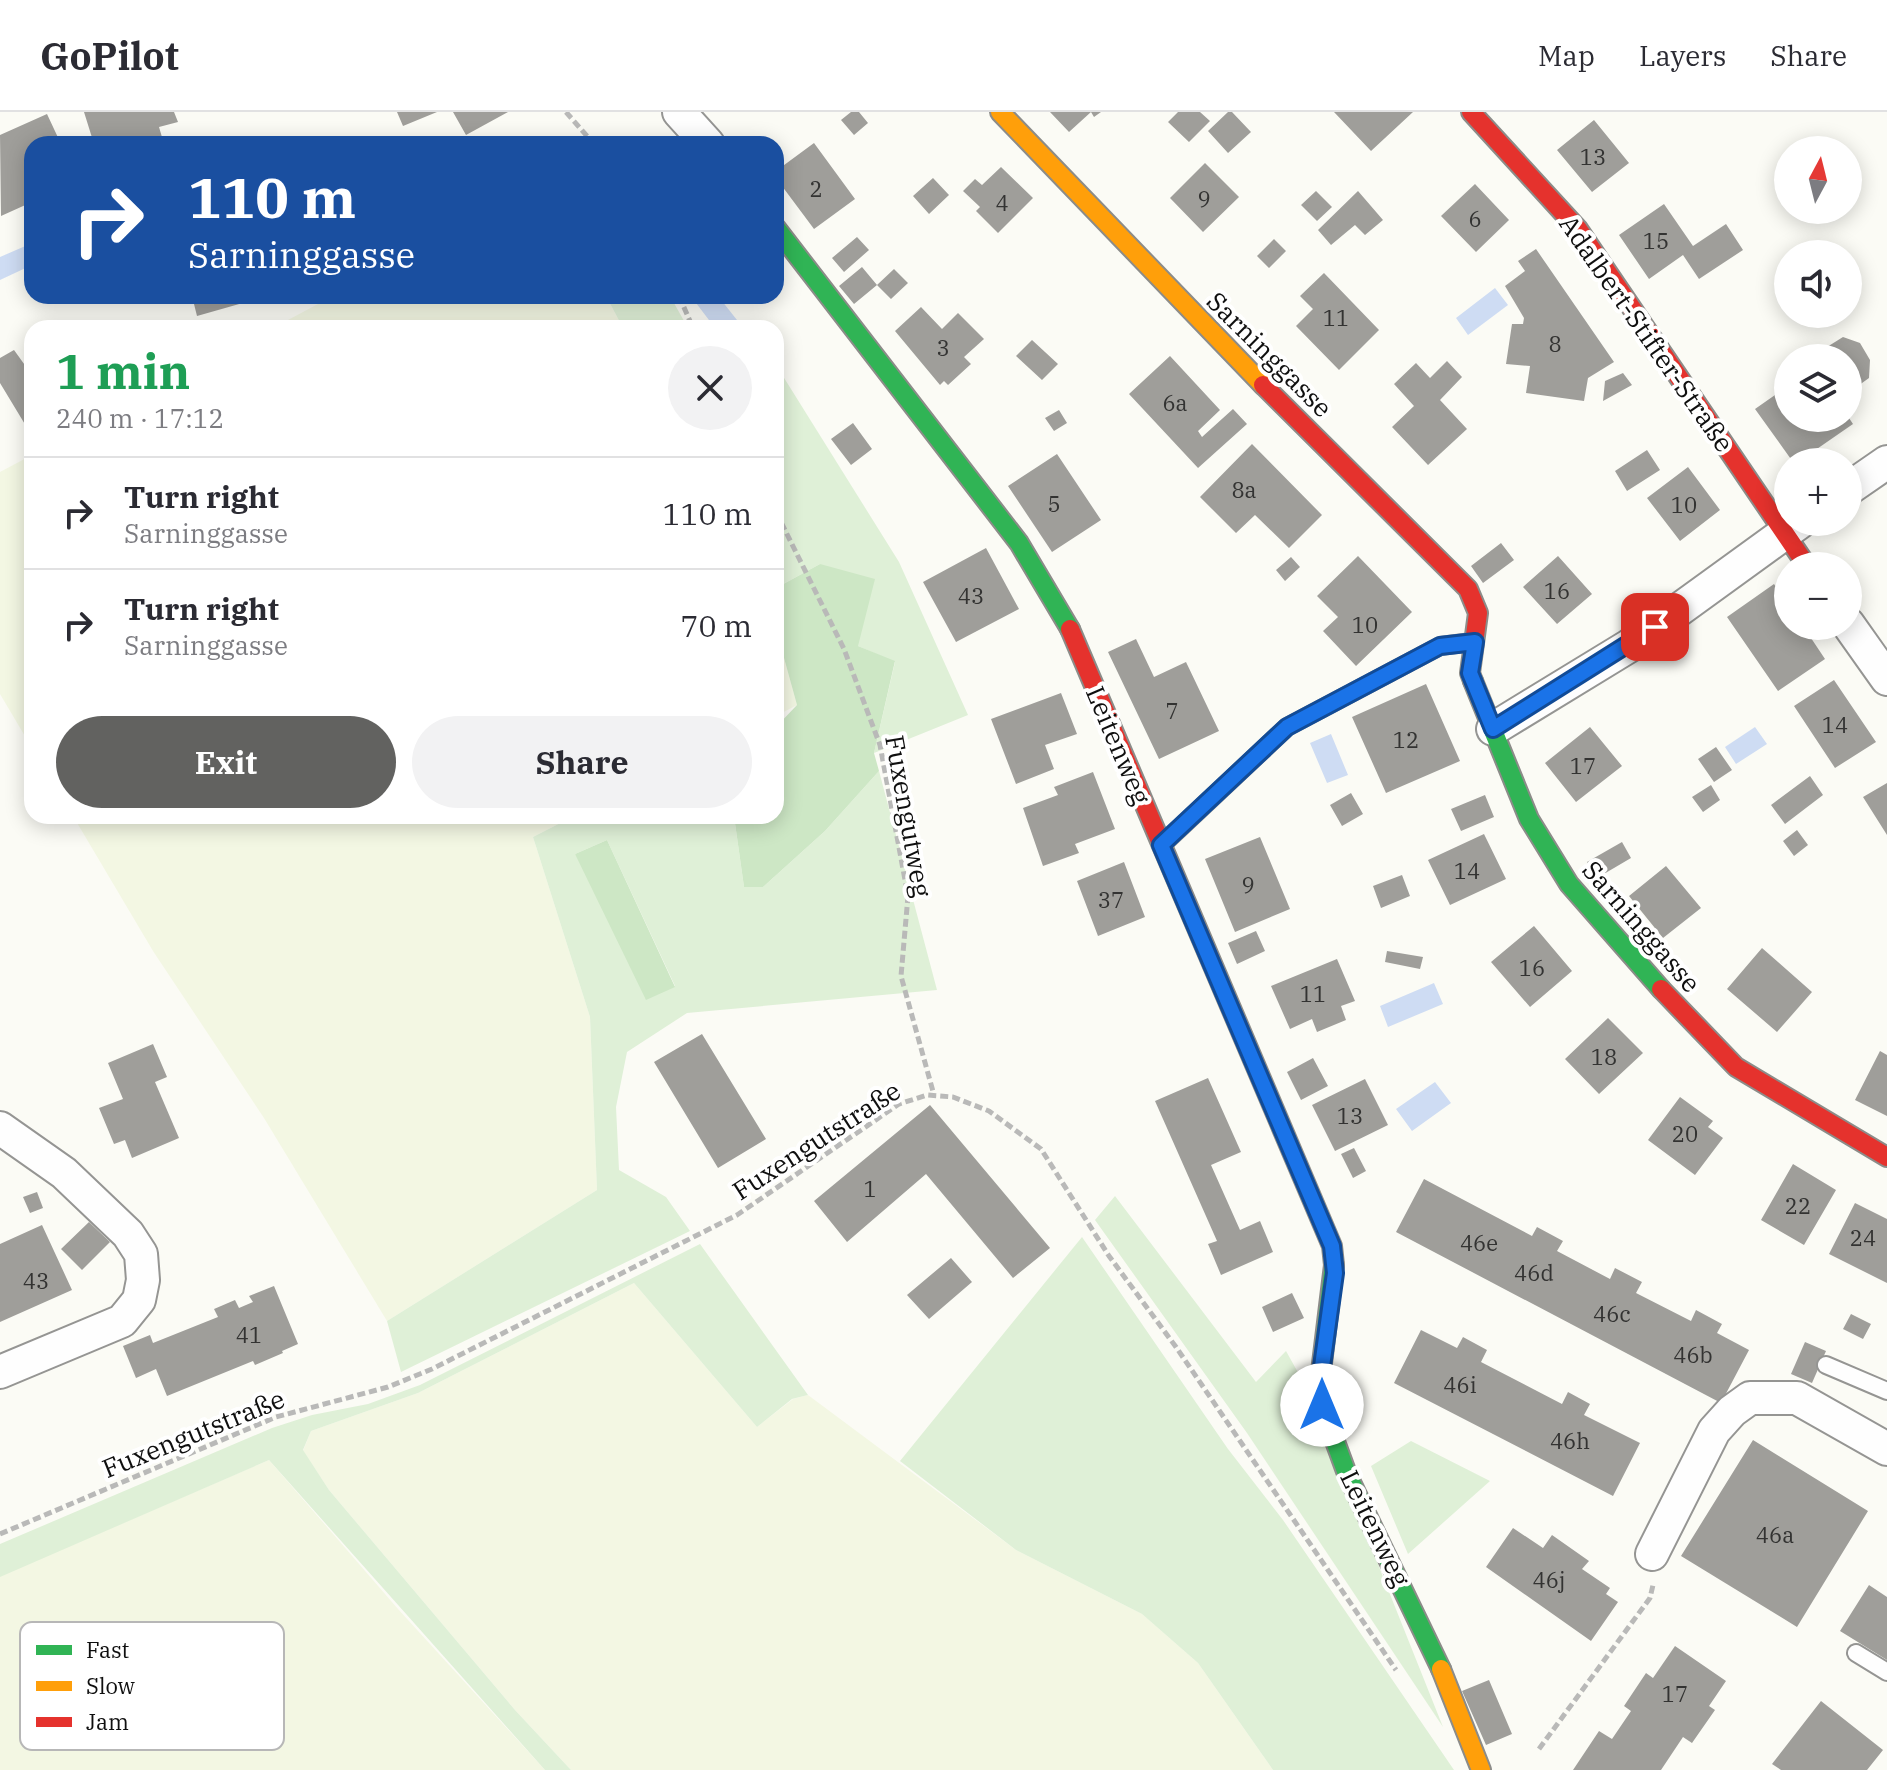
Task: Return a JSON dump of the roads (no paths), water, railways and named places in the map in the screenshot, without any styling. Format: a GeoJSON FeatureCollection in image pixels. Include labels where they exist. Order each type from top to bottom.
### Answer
{"type":"FeatureCollection","features":[{"type":"Feature","properties":{"kind":"street"},"geometry":{"type":"LineString","coordinates":[[679,112],[701,136]]}},
{"type":"Feature","properties":{"kind":"street","name":"Sarninggasse"},"geometry":{"type":"LineString","coordinates":[[1000,112],[1197,317],[1468,589],[1478,613],[1470,673],[1529,819],[1569,884],[1673,1003],[1736,1067],[1887,1157]]}},
{"type":"Feature","properties":{"kind":"street","name":"Adalbert-Stifter-Straße"},"geometry":{"type":"LineString","coordinates":[[1471,112],[1578,229],[1774,503]]}},
{"type":"Feature","properties":{"kind":"street","name":"Leitenweg"},"geometry":{"type":"LineString","coordinates":[[784,238],[1019,543],[1057,602],[1332,1246],[1335,1273],[1319,1388],[1334,1443],[1417,1614],[1481,1770]]}},
{"type":"Feature","properties":{"kind":"street"},"geometry":{"type":"LineString","coordinates":[[1862,479],[1887,462]]}},
{"type":"Feature","properties":{"kind":"street"},"geometry":{"type":"LineString","coordinates":[[1493,729],[1629,646],[1781,536]]}},
{"type":"Feature","properties":{"kind":"street"},"geometry":{"type":"LineString","coordinates":[[1859,640],[1887,679]]}},
{"type":"Feature","properties":{"kind":"street"},"geometry":{"type":"LineString","coordinates":[[0,1128],[64,1173],[128,1234],[141,1254],[143,1280],[139,1300],[122,1321],[0,1372]]}},
{"type":"Feature","properties":{"kind":"street"},"geometry":{"type":"LineString","coordinates":[[1652,1554],[1714,1431],[1732,1411],[1750,1398],[1797,1398],[1887,1449]]}},
{"type":"Feature","properties":{"kind":"lane"},"geometry":{"type":"LineString","coordinates":[[1161,845],[1287,727],[1440,646],[1475,642]]}},
{"type":"Feature","properties":{"kind":"lane"},"geometry":{"type":"LineString","coordinates":[[1826,1365],[1887,1391]]}},
{"type":"Feature","properties":{"kind":"lane"},"geometry":{"type":"LineString","coordinates":[[1856,1653],[1887,1672]]}},
{"type":"Feature","properties":{"kind":"water"},"geometry":{"type":"Polygon","coordinates":[[[24,247],[24,269],[0,280],[0,257],[24,247]]]}},
{"type":"Feature","properties":{"kind":"water"},"geometry":{"type":"Polygon","coordinates":[[[1495,288],[1508,305],[1468,335],[1456,318],[1495,288]]]}},
{"type":"Feature","properties":{"kind":"water"},"geometry":{"type":"Polygon","coordinates":[[[697,304],[724,304],[737,320],[709,320],[697,304]]]}},
{"type":"Feature","properties":{"kind":"water"},"geometry":{"type":"Polygon","coordinates":[[[1755,727],[1767,744],[1736,764],[1725,747],[1755,727]]]}},
{"type":"Feature","properties":{"kind":"water"},"geometry":{"type":"Polygon","coordinates":[[[1331,734],[1348,775],[1327,783],[1310,743],[1331,734]]]}},
{"type":"Feature","properties":{"kind":"water"},"geometry":{"type":"Polygon","coordinates":[[[1434,983],[1443,1004],[1388,1027],[1380,1006],[1434,983]]]}},
{"type":"Feature","properties":{"kind":"water"},"geometry":{"type":"Polygon","coordinates":[[[1435,1082],[1451,1103],[1412,1131],[1396,1109],[1435,1082]]]}}]}
